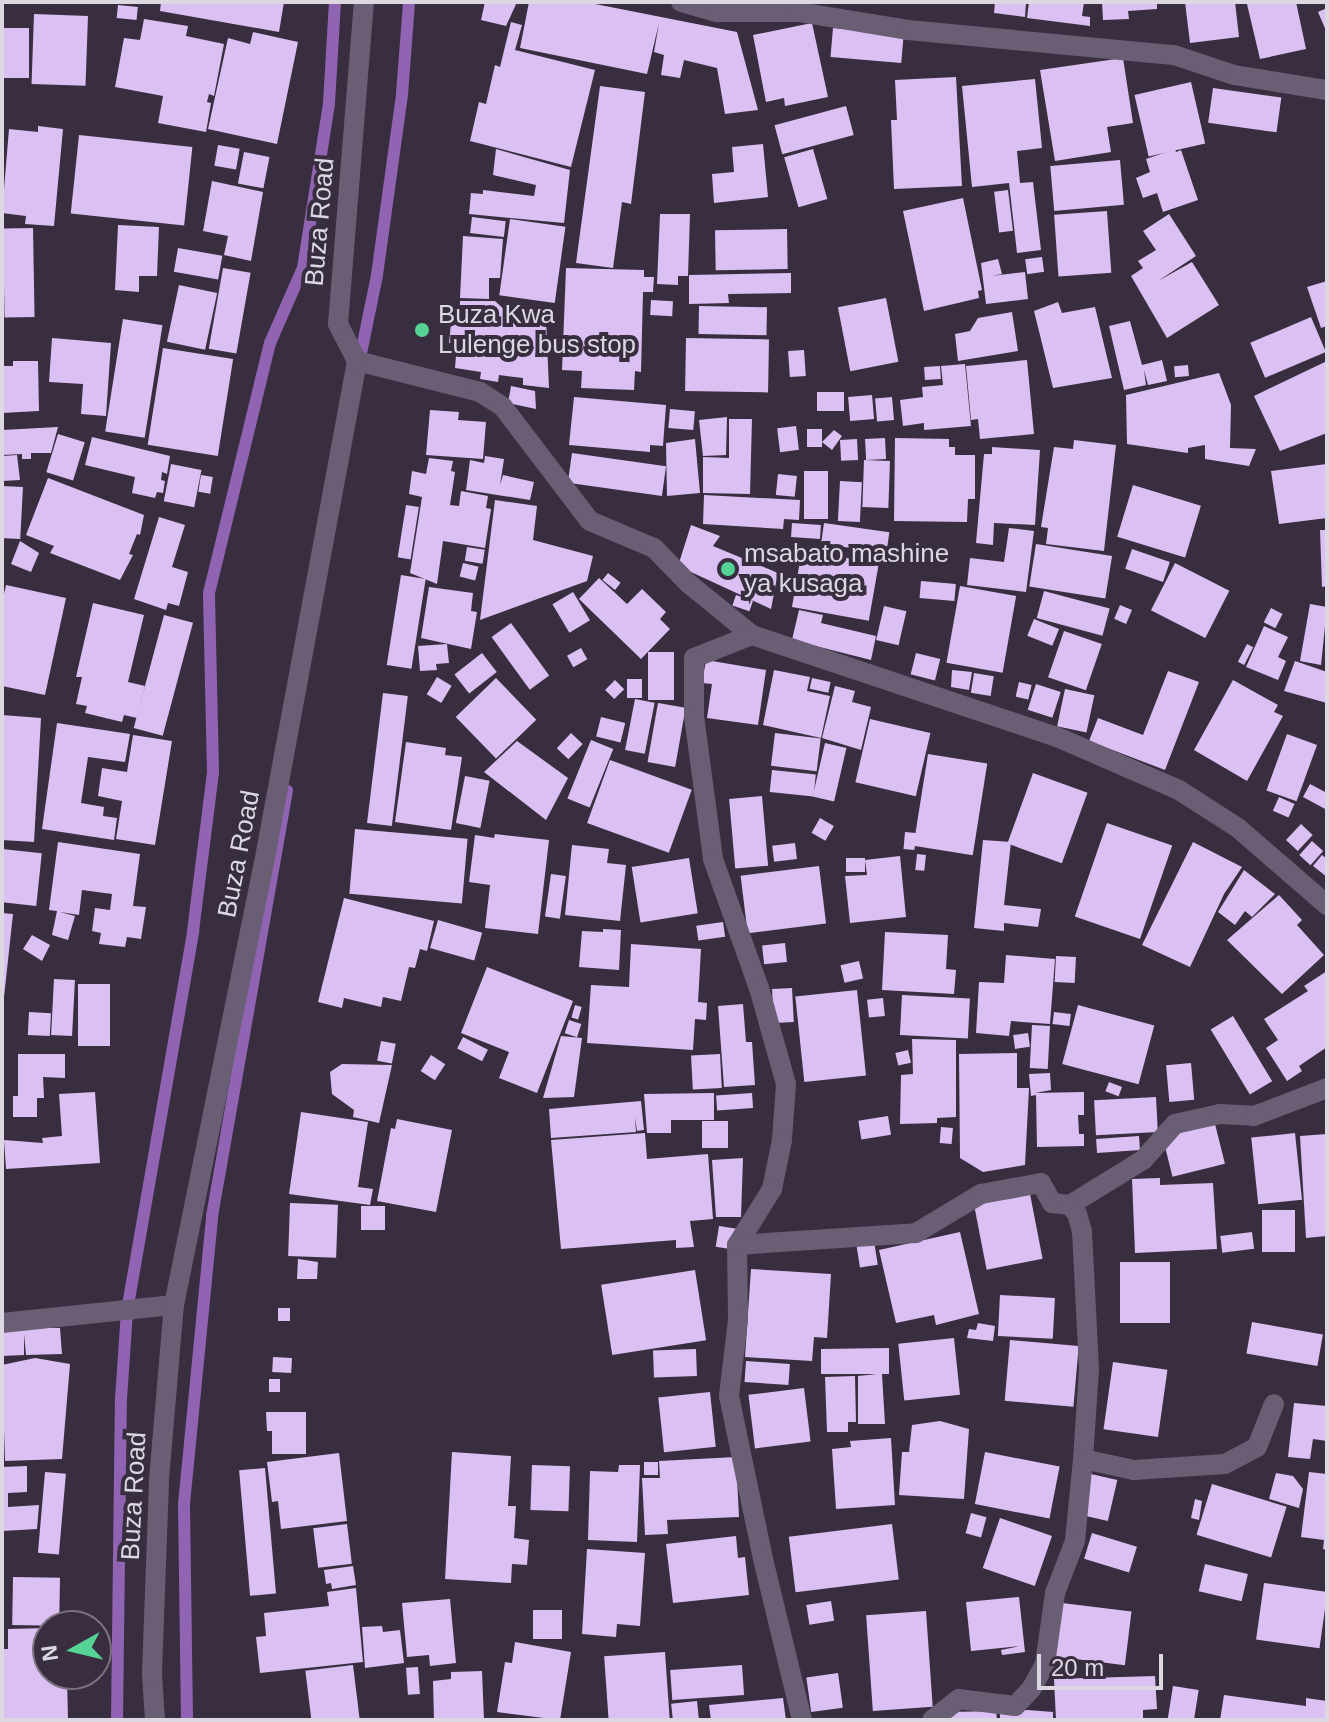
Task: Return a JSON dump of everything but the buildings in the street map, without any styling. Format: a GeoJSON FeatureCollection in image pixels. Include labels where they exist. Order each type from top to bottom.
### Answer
{"type":"FeatureCollection","features":[{"type":"Feature","properties":{"kind":"street","name":"Buza Road"},"geometry":{"type":"LineString","coordinates":[[155,1720],[152,1673],[159,1479],[174,1305],[264,863],[357,361],[338,324],[364,2]]}},
{"type":"Feature","properties":{"kind":"street"},"geometry":{"type":"LineString","coordinates":[[681,2],[717,12],[799,12],[908,30],[1174,55],[1234,75],[1327,90]]}},
{"type":"Feature","properties":{"kind":"street"},"geometry":{"type":"LineString","coordinates":[[357,361],[480,392],[503,407],[590,521],[654,548],[688,583],[752,635],[1057,737],[1179,790],[1238,828],[1327,905]]}},
{"type":"Feature","properties":{"kind":"street"},"geometry":{"type":"LineString","coordinates":[[752,635],[694,658],[694,716],[713,859],[759,988],[786,1084],[782,1140],[772,1189],[737,1245],[738,1320],[729,1396],[763,1559],[802,1720]]}},
{"type":"Feature","properties":{"kind":"street"},"geometry":{"type":"LineString","coordinates":[[737,1245],[916,1233],[981,1194],[1041,1183],[1052,1203],[1070,1205],[1143,1160],[1175,1124],[1220,1114],[1254,1116],[1327,1088]]}},
{"type":"Feature","properties":{"kind":"street"},"geometry":{"type":"LineString","coordinates":[[932,1720],[959,1699],[1015,1706],[1031,1689],[1045,1664],[1055,1593],[1075,1541],[1089,1369],[1082,1231],[1077,1214],[1070,1205]]}},
{"type":"Feature","properties":{"kind":"street"},"geometry":{"type":"LineString","coordinates":[[2,1323],[174,1305]]}},
{"type":"Feature","properties":{"kind":"street"},"geometry":{"type":"LineString","coordinates":[[1083,1459],[1134,1470],[1225,1464],[1257,1447],[1274,1404]]}},
{"type":"Feature","properties":{"kind":"waterway"},"geometry":{"type":"LineString","coordinates":[[117,1720],[121,1399],[127,1311],[193,931],[213,772],[209,593],[270,343],[303,268],[329,103],[335,2]]}},
{"type":"Feature","properties":{"kind":"waterway"},"geometry":{"type":"LineString","coordinates":[[359,363],[377,275],[402,94],[409,2]]}},
{"type":"Feature","properties":{"kind":"waterway"},"geometry":{"type":"LineString","coordinates":[[187,1720],[184,1504],[212,1216],[287,791]]}},
{"type":"Feature","properties":{"kind":"place","name":"Buza Kwa Lulenge bus stop"},"geometry":{"type":"Point","coordinates":[422,330]}},
{"type":"Feature","properties":{"kind":"place","name":"msabato mashine ya kusaga"},"geometry":{"type":"Point","coordinates":[728,569]}}]}
